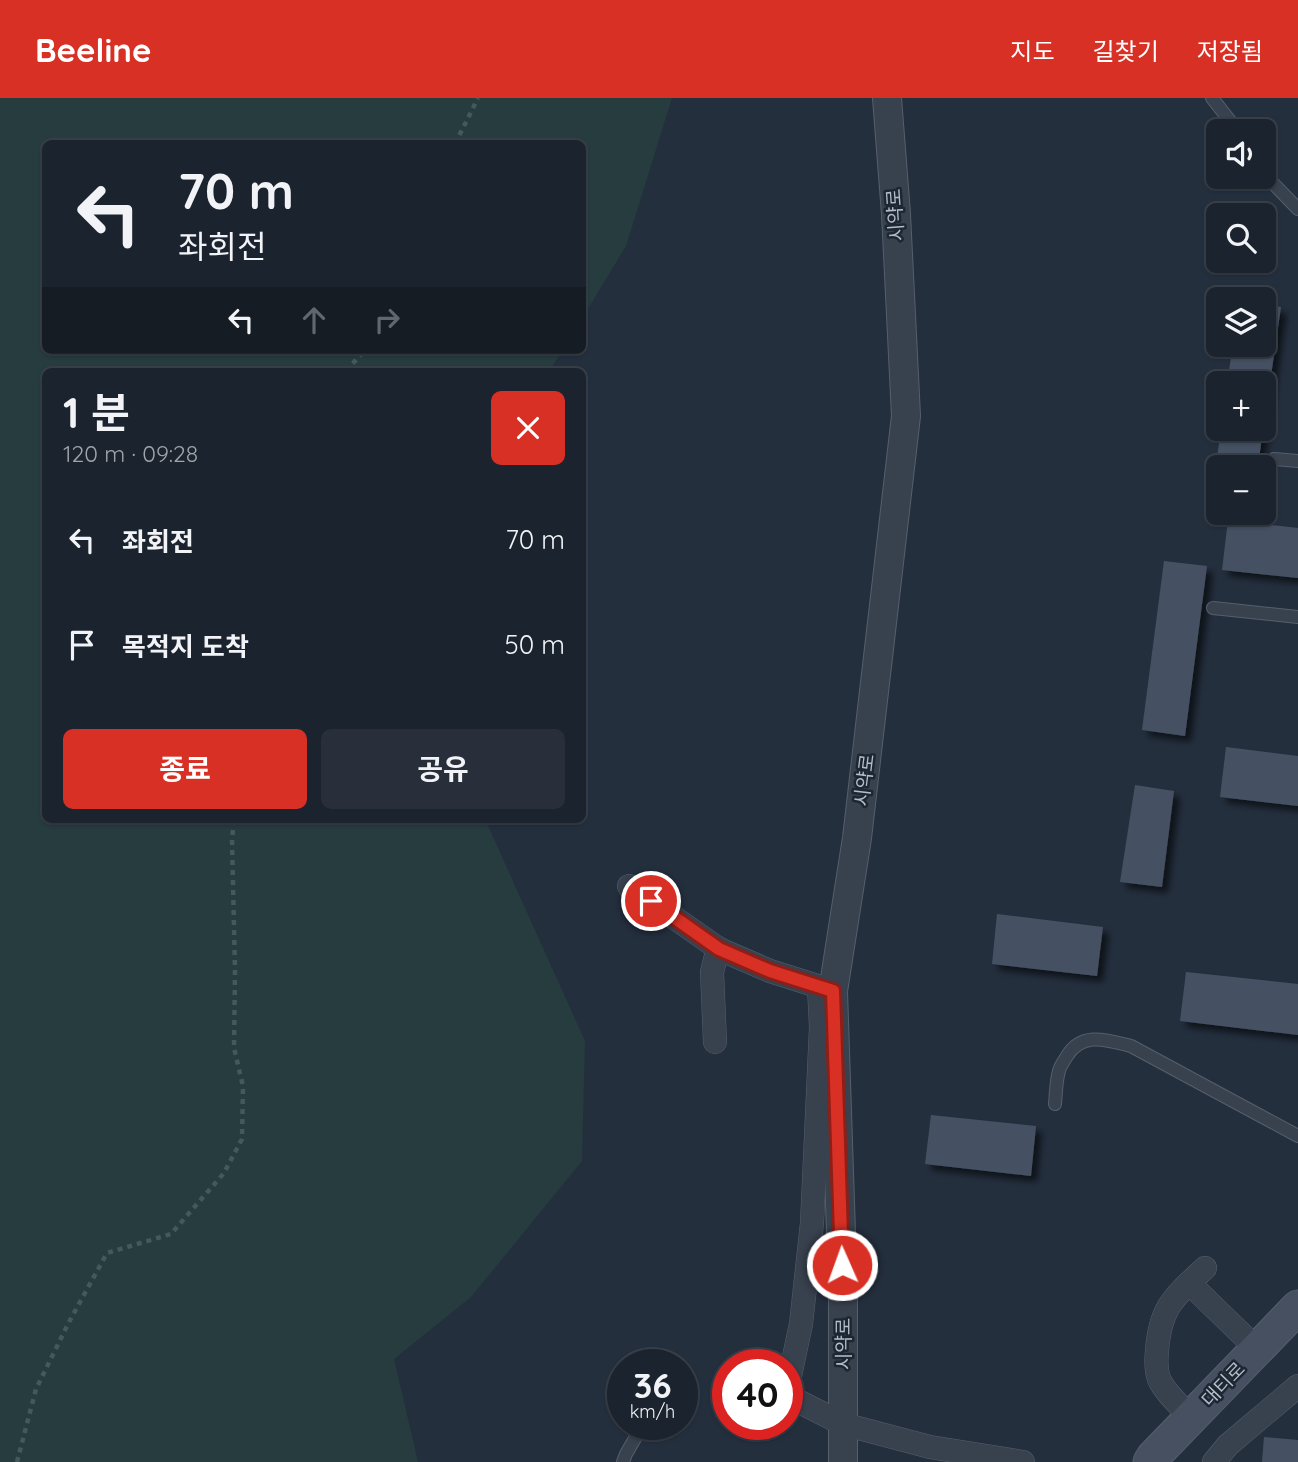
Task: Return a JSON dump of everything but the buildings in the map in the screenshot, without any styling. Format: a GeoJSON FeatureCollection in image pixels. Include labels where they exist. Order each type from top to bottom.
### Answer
{"type":"FeatureCollection","features":[{"type":"Feature","properties":{"kind":"main road","name":"대티로"},"geometry":{"type":"LineString","coordinates":[[1150,1462],[1298,1307]]}},
{"type":"Feature","properties":{"kind":"street","name":"시약로"},"geometry":{"type":"LineString","coordinates":[[843,1462],[844,1293],[826,989],[857,838],[906,416],[887,98]]}},
{"type":"Feature","properties":{"kind":"street"},"geometry":{"type":"LineString","coordinates":[[629,886],[718,948],[770,971],[826,989],[821,1027],[812,1223],[796,1349]]}},
{"type":"Feature","properties":{"kind":"street"},"geometry":{"type":"LineString","coordinates":[[715,1042],[712,972],[718,948]]}},
{"type":"Feature","properties":{"kind":"street"},"geometry":{"type":"LineString","coordinates":[[1191,1418],[1159,1378],[1156,1363],[1158,1335],[1163,1317],[1174,1297],[1197,1276],[1257,1349]]}},
{"type":"Feature","properties":{"kind":"street"},"geometry":{"type":"LineString","coordinates":[[1214,1462],[1228,1445],[1298,1386]]}},
{"type":"Feature","properties":{"kind":"street"},"geometry":{"type":"LineString","coordinates":[[803,1404],[843,1424],[930,1447],[1023,1462]]}},
{"type":"Feature","properties":{"kind":"lane"},"geometry":{"type":"LineString","coordinates":[[1212,98],[1229,119]]}},
{"type":"Feature","properties":{"kind":"lane"},"geometry":{"type":"LineString","coordinates":[[1276,185],[1295,202]]}},
{"type":"Feature","properties":{"kind":"lane"},"geometry":{"type":"LineString","coordinates":[[1276,458],[1298,461]]}},
{"type":"Feature","properties":{"kind":"lane"},"geometry":{"type":"LineString","coordinates":[[1213,608],[1298,617]]}},
{"type":"Feature","properties":{"kind":"lane"},"geometry":{"type":"LineString","coordinates":[[1055,1104],[1059,1069],[1072,1048],[1093,1039],[1111,1041],[1131,1046],[1298,1136]]}},
{"type":"Feature","properties":{"kind":"lane"},"geometry":{"type":"LineString","coordinates":[[623,1462],[634,1440]]}},
{"type":"Feature","properties":{"kind":"path"},"geometry":{"type":"LineString","coordinates":[[457,140],[478,98]]}},
{"type":"Feature","properties":{"kind":"path"},"geometry":{"type":"LineString","coordinates":[[349,368],[361,354]]}},
{"type":"Feature","properties":{"kind":"path"},"geometry":{"type":"LineString","coordinates":[[17,1462],[36,1389],[107,1252],[171,1234],[224,1173],[242,1139],[243,1086],[234,1048],[234,823]]}},
{"type":"Feature","properties":{"kind":"green space"},"geometry":{"type":"Polygon","coordinates":[[[0,98],[672,98],[626,246],[586,312],[586,140],[42,140],[42,354],[560,354],[551,368],[42,368],[42,823],[486,823],[585,1041],[582,1161],[471,1297],[394,1359],[418,1462],[0,1462],[0,98]]]}},
{"type":"Feature","properties":{"kind":"route"},"geometry":{"type":"LineString","coordinates":[[651,901],[719,949],[770,971],[833,991],[842,1265]]}}]}
